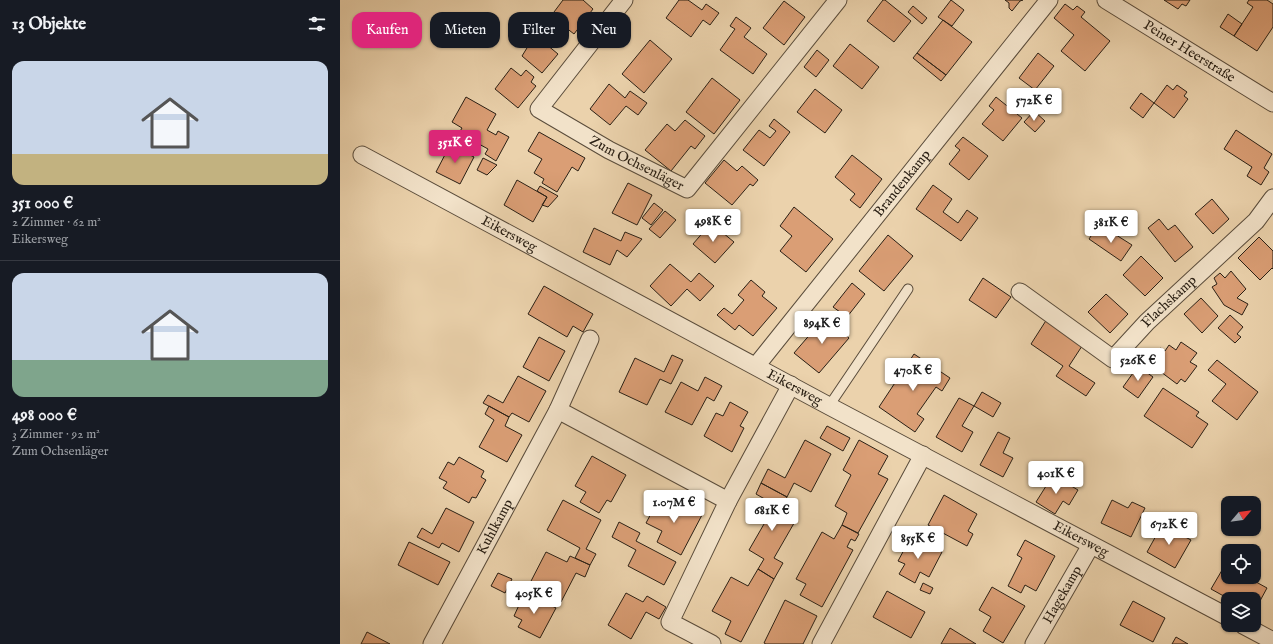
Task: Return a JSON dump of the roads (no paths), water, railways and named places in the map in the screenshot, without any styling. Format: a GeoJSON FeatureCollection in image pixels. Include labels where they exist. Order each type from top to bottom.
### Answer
{"type":"FeatureCollection","features":[{"type":"Feature","properties":{"kind":"street","name":"Zum Ochsenläger"},"geometry":{"type":"LineString","coordinates":[[624,0],[539,109],[609,150],[686,189],[838,0]]}},
{"type":"Feature","properties":{"kind":"street","name":"Brandenkamp"},"geometry":{"type":"LineString","coordinates":[[756,366],[1049,0]]}},
{"type":"Feature","properties":{"kind":"street","name":"Peiner Heerstraße"},"geometry":{"type":"LineString","coordinates":[[1106,0],[1273,103]]}},
{"type":"Feature","properties":{"kind":"street","name":"Eikersweg"},"geometry":{"type":"LineString","coordinates":[[362,155],[829,406],[1221,613]]}},
{"type":"Feature","properties":{"kind":"street","name":"Flachskamp"},"geometry":{"type":"LineString","coordinates":[[1020,292],[1113,359],[1147,322],[1256,221],[1273,198]]}},
{"type":"Feature","properties":{"kind":"street","name":"Kuhlkamp"},"geometry":{"type":"LineString","coordinates":[[432,644],[558,410],[590,339]]}},
{"type":"Feature","properties":{"kind":"street"},"geometry":{"type":"LineString","coordinates":[[712,644],[670,622],[728,501],[791,385]]}},
{"type":"Feature","properties":{"kind":"street"},"geometry":{"type":"LineString","coordinates":[[558,410],[728,501]]}},
{"type":"Feature","properties":{"kind":"street"},"geometry":{"type":"LineString","coordinates":[[821,644],[923,455]]}},
{"type":"Feature","properties":{"kind":"street","name":"Hagekamp"},"geometry":{"type":"LineString","coordinates":[[1034,644],[1091,544]]}},
{"type":"Feature","properties":{"kind":"street"},"geometry":{"type":"LineString","coordinates":[[1256,632],[1273,641]]}},
{"type":"Feature","properties":{"kind":"lane"},"geometry":{"type":"LineString","coordinates":[[829,406],[908,289]]}}]}
